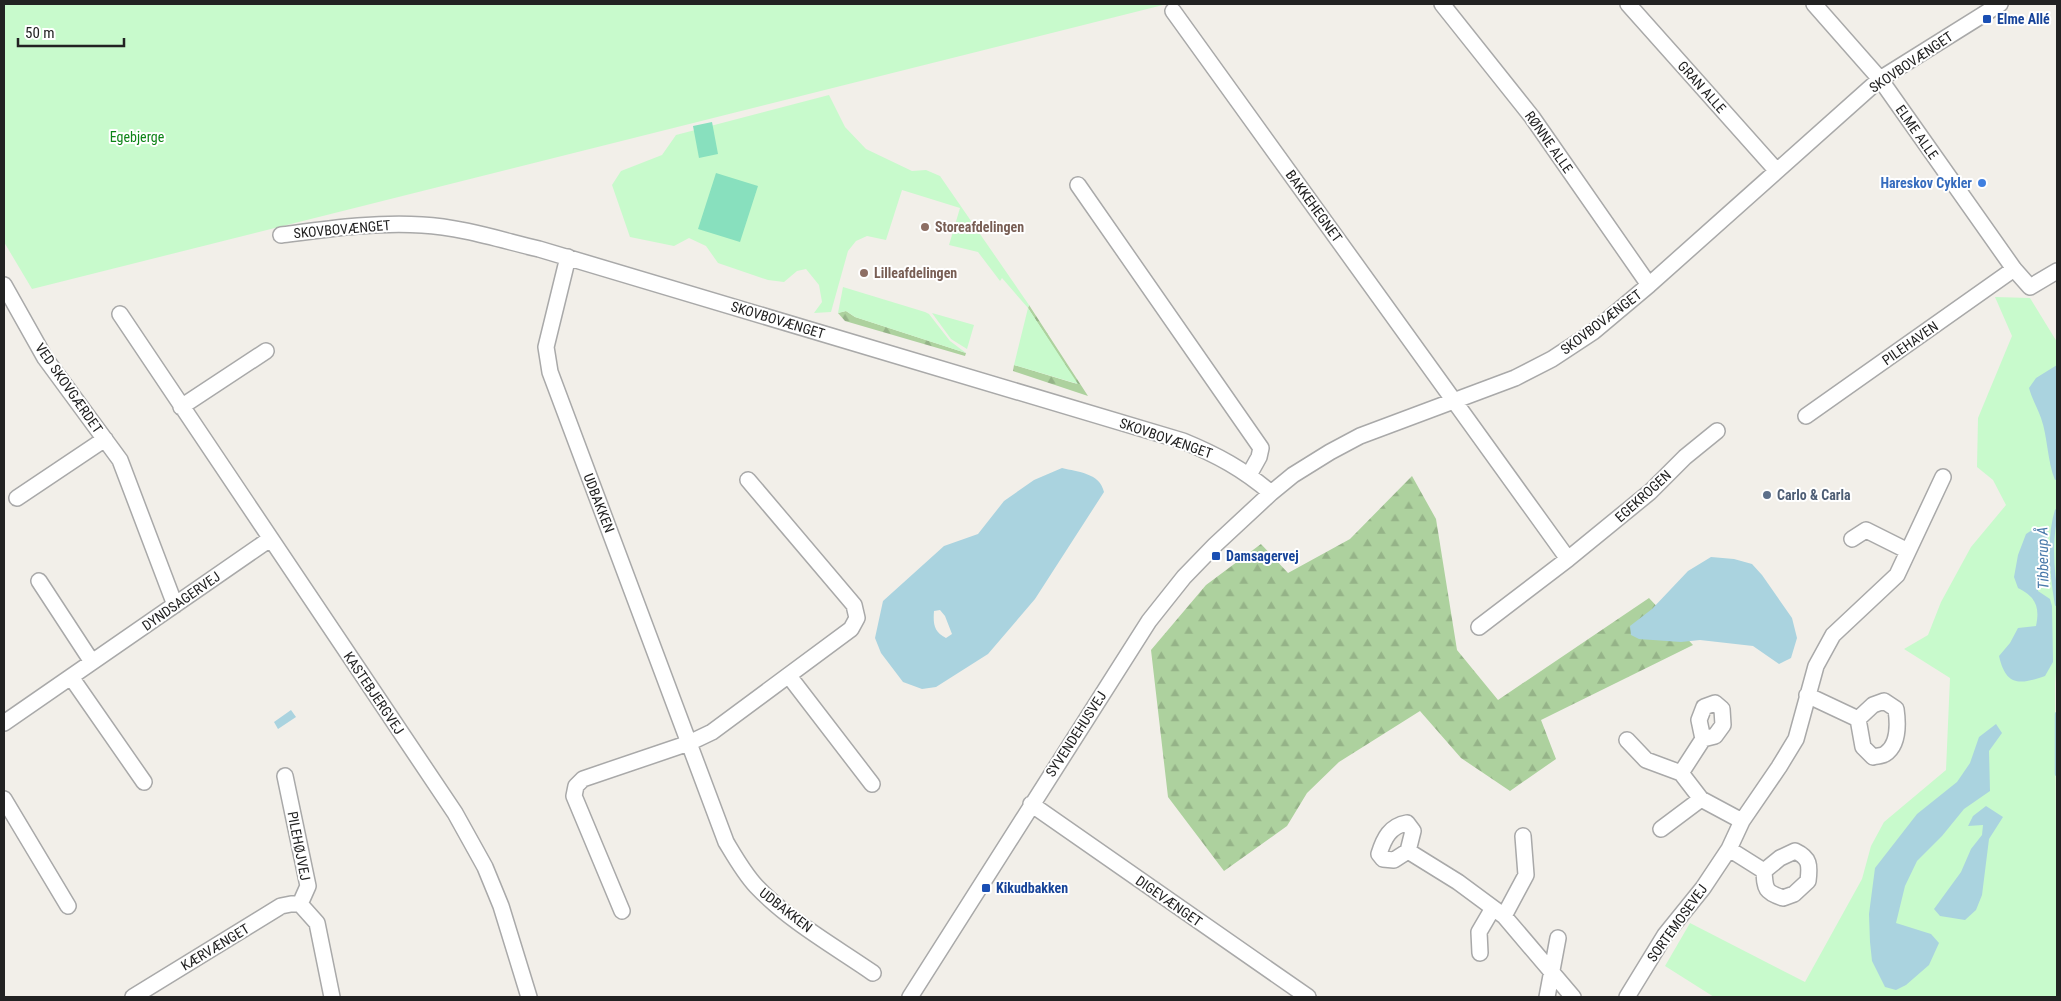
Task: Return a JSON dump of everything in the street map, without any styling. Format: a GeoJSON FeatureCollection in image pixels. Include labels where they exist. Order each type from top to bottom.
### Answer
{"type":"FeatureCollection","features":[{"type":"Feature","properties":{"kind":"street","name":"RØNNE ALLE"},"geometry":{"type":"LineString","coordinates":[[1442,4],[1532,118],[1649,285]]}},
{"type":"Feature","properties":{"kind":"street","name":"GRAN ALLE"},"geometry":{"type":"LineString","coordinates":[[1628,4],[1776,170]]}},
{"type":"Feature","properties":{"kind":"street","name":"ELME ALLE"},"geometry":{"type":"LineString","coordinates":[[1814,4],[1880,79],[2014,269],[2030,287],[2057,271]]}},
{"type":"Feature","properties":{"kind":"street","name":"SKOVBOVÆNGET"},"geometry":{"type":"LineString","coordinates":[[281,235],[374,224],[424,225],[466,232],[568,258],[1183,441],[1221,457],[1249,475],[1271,493],[1298,472],[1360,436],[1516,378],[1552,359],[1593,332],[1649,285],[1880,79],[2000,4]]}},
{"type":"Feature","properties":{"kind":"street","name":"BAKKEHEGNET"},"geometry":{"type":"LineString","coordinates":[[1173,11],[1455,400]]}},
{"type":"Feature","properties":{"kind":"street"},"geometry":{"type":"LineString","coordinates":[[1078,185],[1261,448],[1259,457],[1249,475]]}},
{"type":"Feature","properties":{"kind":"street","name":"UDBAKKEN"},"geometry":{"type":"LineString","coordinates":[[568,258],[546,347],[550,372],[726,842],[740,866],[756,886],[780,909],[873,974]]}},
{"type":"Feature","properties":{"kind":"street","name":"PILEHAVEN"},"geometry":{"type":"LineString","coordinates":[[1806,416],[2014,269]]}},
{"type":"Feature","properties":{"kind":"street","name":"VED SKOVGÆRDET"},"geometry":{"type":"LineString","coordinates":[[4,286],[44,358],[120,460],[175,605]]}},
{"type":"Feature","properties":{"kind":"street","name":"KASTEBJERGVEJ"},"geometry":{"type":"LineString","coordinates":[[120,314],[455,813],[485,867],[498,899],[529,997]]}},
{"type":"Feature","properties":{"kind":"street"},"geometry":{"type":"LineString","coordinates":[[181,407],[266,352]]}},
{"type":"Feature","properties":{"kind":"street"},"geometry":{"type":"LineString","coordinates":[[1455,400],[1568,559]]}},
{"type":"Feature","properties":{"kind":"street","name":"EGEKROGEN"},"geometry":{"type":"LineString","coordinates":[[1479,627],[1568,559],[1650,492],[1685,457],[1717,431]]}},
{"type":"Feature","properties":{"kind":"street","name":"VED SKOVGÆRDET"},"geometry":{"type":"LineString","coordinates":[[17,498],[105,439]]}},
{"type":"Feature","properties":{"kind":"street","name":"SORTEMOSEVEJ"},"geometry":{"type":"LineString","coordinates":[[1627,997],[1665,935],[1703,888],[1729,849],[1742,821],[1796,739],[1816,666],[1833,635],[1897,575],[1943,477]]}},
{"type":"Feature","properties":{"kind":"street"},"geometry":{"type":"LineString","coordinates":[[622,911],[574,796],[576,786],[583,779],[689,744],[712,732],[851,629],[858,618],[854,605],[748,480]]}},
{"type":"Feature","properties":{"kind":"street","name":"SYVENDEHUSVEJ"},"geometry":{"type":"LineString","coordinates":[[910,997],[1149,621],[1184,577],[1271,493]]}},
{"type":"Feature","properties":{"kind":"street"},"geometry":{"type":"LineString","coordinates":[[1852,540],[1866,530],[1908,551]]}},
{"type":"Feature","properties":{"kind":"street","name":"DYNDSAGERVEJ"},"geometry":{"type":"LineString","coordinates":[[4,723],[270,539]]}},
{"type":"Feature","properties":{"kind":"street"},"geometry":{"type":"LineString","coordinates":[[39,580],[92,662]]}},
{"type":"Feature","properties":{"kind":"street"},"geometry":{"type":"LineString","coordinates":[[788,676],[872,784]]}},
{"type":"Feature","properties":{"kind":"street"},"geometry":{"type":"LineString","coordinates":[[70,677],[144,782]]}},
{"type":"Feature","properties":{"kind":"street"},"geometry":{"type":"LineString","coordinates":[[1807,696],[1858,719]]}},
{"type":"Feature","properties":{"kind":"street"},"geometry":{"type":"LineString","coordinates":[[1681,773],[1703,739]]}},
{"type":"Feature","properties":{"kind":"street"},"geometry":{"type":"LineString","coordinates":[[1627,740],[1646,760],[1681,773],[1702,799],[1742,821]]}},
{"type":"Feature","properties":{"kind":"street","name":"PILEHØJVEJ"},"geometry":{"type":"LineString","coordinates":[[285,776],[308,886],[300,904]]}},
{"type":"Feature","properties":{"kind":"street"},"geometry":{"type":"LineString","coordinates":[[4,799],[68,906]]}},
{"type":"Feature","properties":{"kind":"street"},"geometry":{"type":"LineString","coordinates":[[1661,829],[1702,799]]}},
{"type":"Feature","properties":{"kind":"street","name":"DIGEVÆNGET"},"geometry":{"type":"LineString","coordinates":[[1031,804],[1308,997]]}},
{"type":"Feature","properties":{"kind":"street"},"geometry":{"type":"LineString","coordinates":[[1480,953],[1479,932],[1499,912],[1526,875],[1523,836]]}},
{"type":"Feature","properties":{"kind":"street"},"geometry":{"type":"LineString","coordinates":[[1729,849],[1764,871]]}},
{"type":"Feature","properties":{"kind":"street"},"geometry":{"type":"LineString","coordinates":[[1408,852],[1458,882],[1499,912],[1573,997]]}},
{"type":"Feature","properties":{"kind":"street"},"geometry":{"type":"LineString","coordinates":[[300,904],[317,923],[332,997]]}},
{"type":"Feature","properties":{"kind":"street","name":"KÆRVÆNGET"},"geometry":{"type":"LineString","coordinates":[[133,997],[281,906],[300,904]]}},
{"type":"Feature","properties":{"kind":"street"},"geometry":{"type":"LineString","coordinates":[[1547,997],[1558,938]]}},
{"type":"Feature","properties":{"kind":"green space","name":"Egebjerge"},"geometry":{"type":"Polygon","coordinates":[[[4,4],[1167,4],[32,289],[4,242],[4,4]]]}},
{"type":"Feature","properties":{"kind":"green space"},"geometry":{"type":"Polygon","coordinates":[[[829,95],[845,127],[866,149],[912,171],[926,170],[940,176],[1029,305],[1028,308],[1002,278],[1000,281],[978,252],[949,245],[960,208],[902,190],[886,240],[867,236],[856,241],[848,251],[831,312],[814,313],[822,302],[819,285],[806,269],[797,271],[784,282],[768,280],[718,263],[706,246],[689,238],[674,246],[630,237],[612,185],[621,171],[662,155],[676,135],[829,95]]]}},
{"type":"Feature","properties":{"kind":"green space"},"geometry":{"type":"Polygon","coordinates":[[[712,122],[718,154],[699,158],[693,126],[712,122]]]}},
{"type":"Feature","properties":{"kind":"green space"},"geometry":{"type":"Polygon","coordinates":[[[716,173],[758,186],[740,242],[698,229],[716,173]]]}},
{"type":"Feature","properties":{"kind":"green space"},"geometry":{"type":"Polygon","coordinates":[[[843,287],[929,314],[950,341],[966,353],[855,317],[846,311],[838,313],[843,287]]]}},
{"type":"Feature","properties":{"kind":"green space"},"geometry":{"type":"Polygon","coordinates":[[[1995,297],[2030,298],[2057,342],[2057,660],[2055,684],[2057,997],[1714,997],[1665,966],[1690,923],[1805,982],[1862,879],[1871,846],[1884,822],[1946,770],[1950,678],[1904,649],[1928,635],[1941,602],[1971,547],[2006,505],[1993,480],[1977,467],[1978,418],[2012,336],[1995,297]]]}},
{"type":"Feature","properties":{"kind":"green space"},"geometry":{"type":"Polygon","coordinates":[[[1029,305],[1088,396],[1013,371],[1014,365],[1077,384],[1028,308],[1029,305]]]}},
{"type":"Feature","properties":{"kind":"green space"},"geometry":{"type":"Polygon","coordinates":[[[1028,308],[1078,384],[1014,365],[1028,308]]]}},
{"type":"Feature","properties":{"kind":"green space"},"geometry":{"type":"Polygon","coordinates":[[[846,311],[855,317],[966,353],[965,356],[845,321],[838,313],[846,311]]]}},
{"type":"Feature","properties":{"kind":"green space"},"geometry":{"type":"Polygon","coordinates":[[[932,313],[974,325],[967,349],[951,339],[932,313]]]}},
{"type":"Feature","properties":{"kind":"green space"},"geometry":{"type":"Polygon","coordinates":[[[1412,476],[1436,519],[1457,650],[1498,700],[1649,598],[1693,645],[1541,720],[1556,759],[1510,791],[1461,758],[1420,711],[1339,762],[1307,793],[1287,826],[1224,871],[1168,797],[1151,650],[1206,585],[1261,544],[1288,573],[1350,539],[1412,476]]]}},
{"type":"Feature","properties":{"kind":"water"},"geometry":{"type":"Polygon","coordinates":[[[2057,365],[2057,479],[2055,480],[2050,465],[2041,418],[2029,388],[2036,378],[2057,365]]]}},
{"type":"Feature","properties":{"kind":"water"},"geometry":{"type":"Polygon","coordinates":[[[1062,468],[1093,477],[1102,486],[1104,492],[1035,599],[988,654],[936,687],[922,689],[903,682],[881,653],[875,638],[883,601],[944,546],[978,534],[1004,501],[1034,480],[1062,468]],[[940,610],[934,611],[935,627],[946,638],[952,634],[945,616],[940,610]]]}},
{"type":"Feature","properties":{"kind":"water"},"geometry":{"type":"Polygon","coordinates":[[[2035,528],[2047,528],[2048,553],[2053,561],[2053,566],[2041,576],[2038,591],[2050,599],[2052,606],[2053,662],[2045,676],[2021,682],[2015,681],[2005,673],[1999,656],[2010,643],[2018,628],[2036,626],[2037,608],[2035,603],[2029,595],[2018,588],[2014,577],[2018,555],[2026,534],[2035,528]]]}},
{"type":"Feature","properties":{"kind":"water"},"geometry":{"type":"Polygon","coordinates":[[[1711,557],[1734,559],[1752,564],[1762,575],[1792,618],[1797,638],[1791,658],[1779,664],[1753,646],[1700,640],[1681,642],[1639,639],[1631,635],[1630,626],[1652,609],[1688,571],[1711,557]]]}},
{"type":"Feature","properties":{"kind":"water"},"geometry":{"type":"Polygon","coordinates":[[[291,710],[296,717],[278,729],[274,722],[291,710]]]}},
{"type":"Feature","properties":{"kind":"water"},"geometry":{"type":"Polygon","coordinates":[[[1996,724],[2002,733],[1989,751],[1990,791],[1964,809],[1942,836],[1917,861],[1905,886],[1896,923],[1931,934],[1939,943],[1929,965],[1906,985],[1896,990],[1885,987],[1872,961],[1870,942],[1869,914],[1875,868],[1917,814],[1957,782],[1970,763],[1979,737],[1996,724]]]}},
{"type":"Feature","properties":{"kind":"water"},"geometry":{"type":"Polygon","coordinates":[[[1986,806],[2003,817],[1989,839],[1982,895],[1976,910],[1965,920],[1940,916],[1934,909],[1961,872],[1971,849],[1982,835],[1983,825],[1968,826],[1973,816],[1986,806]]]}},
{"type":"Feature","properties":{"kind":"waterway","name":"Tibberup Å"},"geometry":{"type":"LineString","coordinates":[[2057,511],[2052,534],[2052,569],[2057,604]]}},
{"type":"Feature","properties":{"kind":"waterway","name":"Tibberup Å"},"geometry":{"type":"LineString","coordinates":[[2057,714],[2057,774]]}},
{"type":"Feature","properties":{"kind":"place","name":"Elme Allé"},"geometry":{"type":"Point","coordinates":[1987,19]}},
{"type":"Feature","properties":{"kind":"place","name":"Hareskov Cykler"},"geometry":{"type":"Point","coordinates":[1982,183]}},
{"type":"Feature","properties":{"kind":"place","name":"Storeafdelingen"},"geometry":{"type":"Point","coordinates":[925,227]}},
{"type":"Feature","properties":{"kind":"place","name":"Lilleafdelingen"},"geometry":{"type":"Point","coordinates":[864,273]}},
{"type":"Feature","properties":{"kind":"place","name":"Carlo & Carla"},"geometry":{"type":"Point","coordinates":[1767,495]}},
{"type":"Feature","properties":{"kind":"place","name":"Damsagervej"},"geometry":{"type":"Point","coordinates":[1216,556]}},
{"type":"Feature","properties":{"kind":"place","name":"Kikudbakken"},"geometry":{"type":"Point","coordinates":[986,888]}}]}
